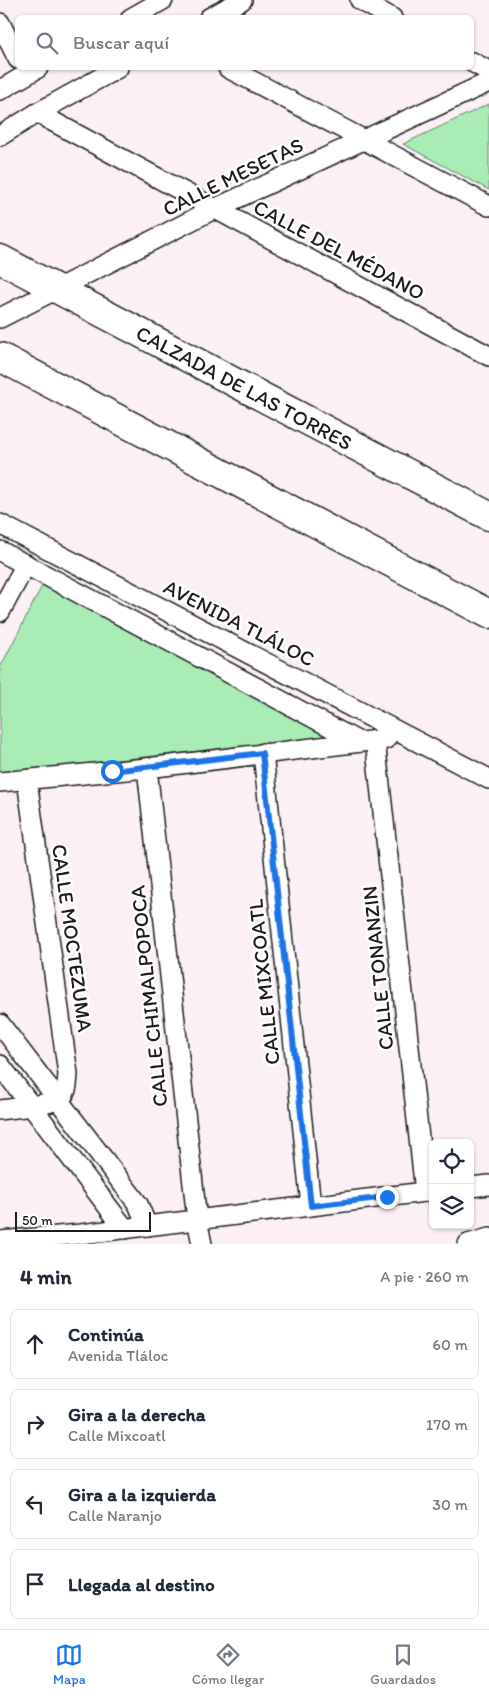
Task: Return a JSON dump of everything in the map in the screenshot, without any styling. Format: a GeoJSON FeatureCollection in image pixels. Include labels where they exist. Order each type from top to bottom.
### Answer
{"type":"FeatureCollection","features":[{"type":"Feature","properties":{"kind":"main road","name":"CALZADA DE LAS TORRES"},"geometry":{"type":"LineString","coordinates":[[0,259],[489,516]]}},
{"type":"Feature","properties":{"kind":"main road"},"geometry":{"type":"LineString","coordinates":[[0,358],[489,614]]}},
{"type":"Feature","properties":{"kind":"street"},"geometry":{"type":"LineString","coordinates":[[136,15],[164,0]]}},
{"type":"Feature","properties":{"kind":"street"},"geometry":{"type":"LineString","coordinates":[[214,15],[242,0]]}},
{"type":"Feature","properties":{"kind":"street"},"geometry":{"type":"LineString","coordinates":[[360,0],[387,15]]}},
{"type":"Feature","properties":{"kind":"street"},"geometry":{"type":"LineString","coordinates":[[0,22],[15,48]]}},
{"type":"Feature","properties":{"kind":"street"},"geometry":{"type":"LineString","coordinates":[[474,63],[489,71]]}},
{"type":"Feature","properties":{"kind":"street"},"geometry":{"type":"LineString","coordinates":[[2,82],[21,70]]}},
{"type":"Feature","properties":{"kind":"street"},"geometry":{"type":"LineString","coordinates":[[0,136],[36,113],[114,70]]}},
{"type":"Feature","properties":{"kind":"street"},"geometry":{"type":"LineString","coordinates":[[232,70],[489,206]]}},
{"type":"Feature","properties":{"kind":"street","name":"CALLE MESETAS"},"geometry":{"type":"LineString","coordinates":[[0,318],[214,209],[489,82]]}},
{"type":"Feature","properties":{"kind":"street","name":"CALLE DEL MÉDANO"},"geometry":{"type":"LineString","coordinates":[[36,113],[489,356]]}},
{"type":"Feature","properties":{"kind":"street","name":"AVENIDA TLÁLOC"},"geometry":{"type":"LineString","coordinates":[[0,524],[489,779]]}},
{"type":"Feature","properties":{"kind":"street"},"geometry":{"type":"LineString","coordinates":[[0,551],[356,741]]}},
{"type":"Feature","properties":{"kind":"street"},"geometry":{"type":"LineString","coordinates":[[0,612],[26,564]]}},
{"type":"Feature","properties":{"kind":"street"},"geometry":{"type":"LineString","coordinates":[[0,782],[146,768],[356,741],[410,737]]}},
{"type":"Feature","properties":{"kind":"street","name":"CALLE TONANZIN"},"geometry":{"type":"LineString","coordinates":[[375,740],[429,1192]]}},
{"type":"Feature","properties":{"kind":"street","name":"CALLE MIXCOATL"},"geometry":{"type":"LineString","coordinates":[[262,753],[311,1206]]}},
{"type":"Feature","properties":{"kind":"street","name":"CALLE CHIMALPOPOCA"},"geometry":{"type":"LineString","coordinates":[[146,768],[197,1220],[202,1244]]}},
{"type":"Feature","properties":{"kind":"street","name":"CALLE MOCTEZUMA"},"geometry":{"type":"LineString","coordinates":[[27,780],[68,1074],[67,1089],[58,1100]]}},
{"type":"Feature","properties":{"kind":"street"},"geometry":{"type":"LineString","coordinates":[[0,1024],[138,1204],[147,1226]]}},
{"type":"Feature","properties":{"kind":"street"},"geometry":{"type":"LineString","coordinates":[[0,1065],[125,1229]]}},
{"type":"Feature","properties":{"kind":"street"},"geometry":{"type":"LineString","coordinates":[[0,1110],[58,1100]]}},
{"type":"Feature","properties":{"kind":"street"},"geometry":{"type":"LineString","coordinates":[[474,1186],[489,1184]]}},
{"type":"Feature","properties":{"kind":"street"},"geometry":{"type":"LineString","coordinates":[[0,1241],[83,1239],[147,1226],[429,1192]]}},
{"type":"Feature","properties":{"kind":"street"},"geometry":{"type":"LineString","coordinates":[[468,1244],[489,1238]]}},
{"type":"Feature","properties":{"kind":"green space"},"geometry":{"type":"Polygon","coordinates":[[[489,104],[489,190],[403,144],[489,104]]]}},
{"type":"Feature","properties":{"kind":"green space"},"geometry":{"type":"Polygon","coordinates":[[[44,582],[334,736],[0,773],[0,668],[44,582]]]}},
{"type":"Feature","properties":{"kind":"route"},"geometry":{"type":"LineString","coordinates":[[112,771],[262,753],[311,1206],[387,1197]]}}]}
